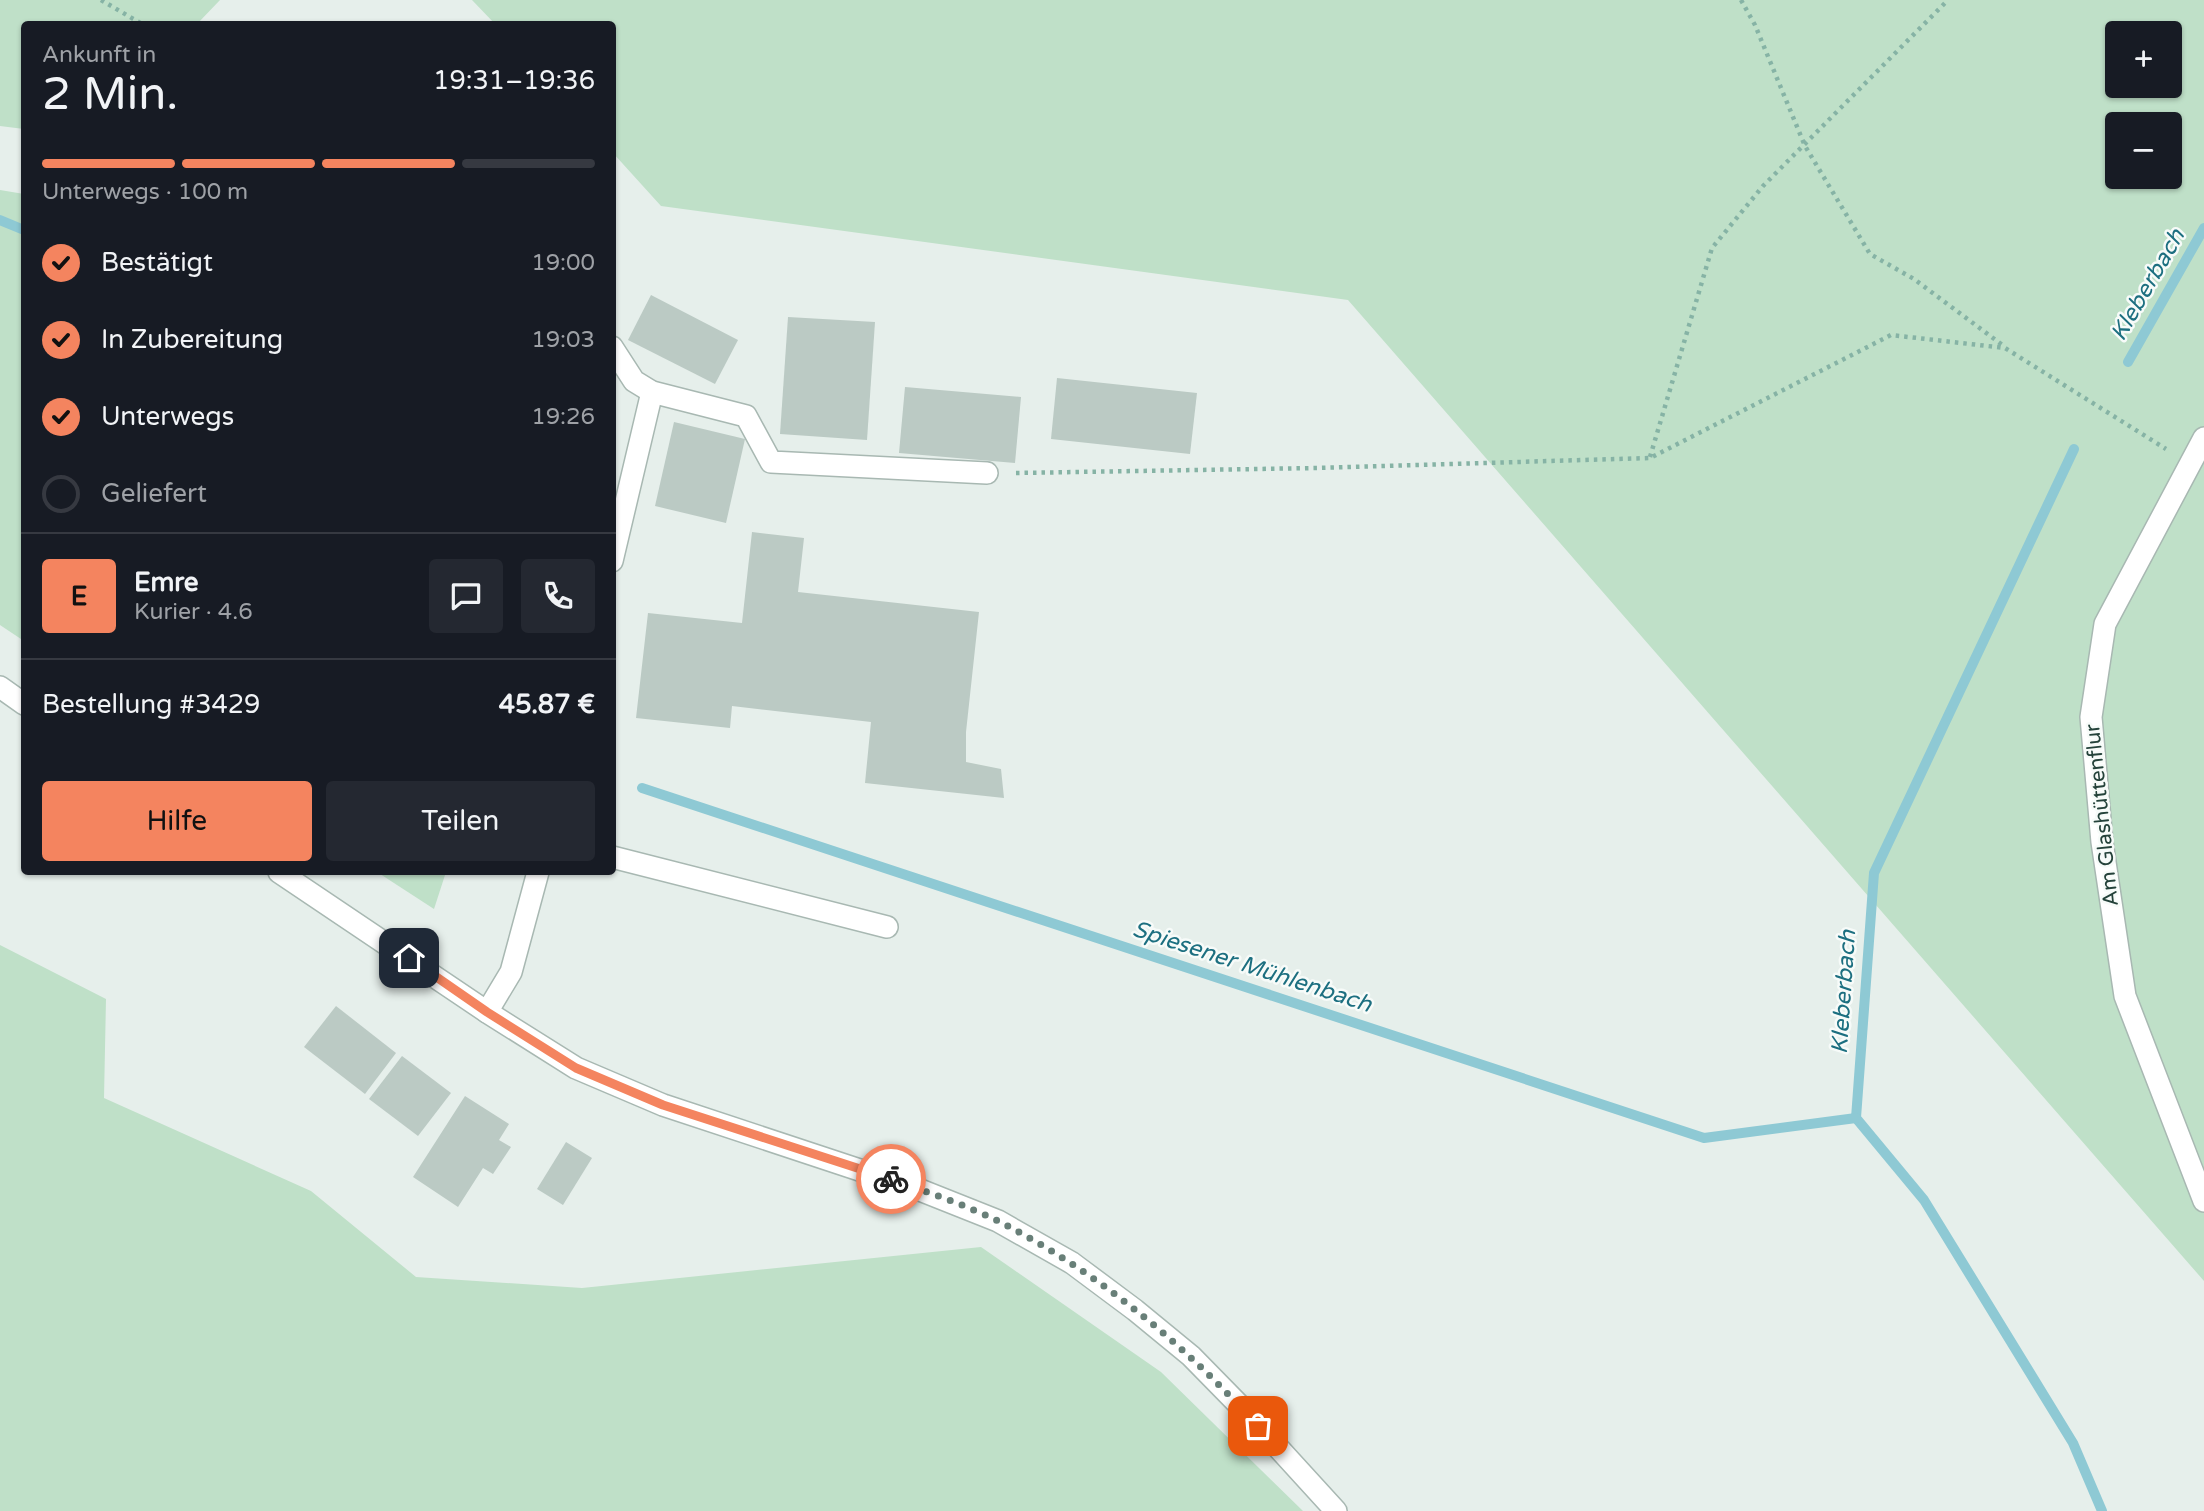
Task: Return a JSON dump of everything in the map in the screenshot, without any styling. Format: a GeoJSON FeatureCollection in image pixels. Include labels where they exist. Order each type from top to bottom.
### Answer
{"type":"FeatureCollection","features":[{"type":"Feature","properties":{"kind":"street"},"geometry":{"type":"LineString","coordinates":[[616,353],[634,381],[652,392],[746,416],[771,462],[987,473]]}},
{"type":"Feature","properties":{"kind":"street"},"geometry":{"type":"LineString","coordinates":[[616,544],[652,392]]}},
{"type":"Feature","properties":{"kind":"street","name":"Am Glashüttenflur"},"geometry":{"type":"LineString","coordinates":[[2204,438],[2105,624],[2091,717],[2102,842],[2125,996],[2204,1201]]}},
{"type":"Feature","properties":{"kind":"street"},"geometry":{"type":"LineString","coordinates":[[0,687],[21,702]]}},
{"type":"Feature","properties":{"kind":"street"},"geometry":{"type":"LineString","coordinates":[[616,858],[887,927]]}},
{"type":"Feature","properties":{"kind":"street"},"geometry":{"type":"LineString","coordinates":[[283,875],[487,1012],[576,1068],[663,1105],[920,1189],[998,1222],[1072,1263],[1191,1356],[1336,1511]]}},
{"type":"Feature","properties":{"kind":"street"},"geometry":{"type":"LineString","coordinates":[[487,1012],[511,972],[537,875]]}},
{"type":"Feature","properties":{"kind":"path"},"geometry":{"type":"LineString","coordinates":[[101,0],[137,21]]}},
{"type":"Feature","properties":{"kind":"path"},"geometry":{"type":"LineString","coordinates":[[1741,0],[1755,25],[1804,146],[1870,254],[1914,279],[2005,348],[2190,464]]}},
{"type":"Feature","properties":{"kind":"path"},"geometry":{"type":"LineString","coordinates":[[1650,457],[1712,248],[1763,186],[1948,0]]}},
{"type":"Feature","properties":{"kind":"path"},"geometry":{"type":"LineString","coordinates":[[987,473],[1317,468],[1650,457],[1891,335],[2005,348]]}},
{"type":"Feature","properties":{"kind":"green space"},"geometry":{"type":"Polygon","coordinates":[[[0,0],[220,0],[200,21],[21,21],[21,129],[0,126],[0,0]]]}},
{"type":"Feature","properties":{"kind":"green space"},"geometry":{"type":"Polygon","coordinates":[[[472,0],[2204,0],[2204,1281],[1348,300],[661,206],[616,156],[616,21],[492,21],[472,0]]]}},
{"type":"Feature","properties":{"kind":"green space"},"geometry":{"type":"Polygon","coordinates":[[[0,190],[21,194],[21,639],[0,625],[0,190]]]}},
{"type":"Feature","properties":{"kind":"green space"},"geometry":{"type":"Polygon","coordinates":[[[382,875],[445,875],[434,909],[382,875]]]}},
{"type":"Feature","properties":{"kind":"green space"},"geometry":{"type":"Polygon","coordinates":[[[0,945],[106,999],[104,1098],[311,1191],[416,1277],[582,1288],[981,1247],[1161,1372],[1303,1511],[0,1511],[0,945]]]}},
{"type":"Feature","properties":{"kind":"building"},"geometry":{"type":"Polygon","coordinates":[[[651,295],[738,340],[715,384],[628,340],[651,295]]]}},
{"type":"Feature","properties":{"kind":"building"},"geometry":{"type":"Polygon","coordinates":[[[788,317],[875,322],[867,440],[780,434],[788,317]]]}},
{"type":"Feature","properties":{"kind":"building"},"geometry":{"type":"Polygon","coordinates":[[[1057,378],[1197,393],[1190,454],[1051,439],[1057,378]]]}},
{"type":"Feature","properties":{"kind":"building"},"geometry":{"type":"Polygon","coordinates":[[[905,387],[1021,397],[1015,463],[899,453],[905,387]]]}},
{"type":"Feature","properties":{"kind":"building"},"geometry":{"type":"Polygon","coordinates":[[[674,422],[745,439],[726,523],[655,506],[674,422]]]}},
{"type":"Feature","properties":{"kind":"building"},"geometry":{"type":"Polygon","coordinates":[[[752,532],[804,538],[798,592],[979,612],[966,732],[966,762],[1001,769],[1004,798],[865,783],[871,722],[732,706],[730,728],[636,718],[648,613],[742,623],[752,532]]]}},
{"type":"Feature","properties":{"kind":"building"},"geometry":{"type":"Polygon","coordinates":[[[336,1006],[396,1053],[365,1094],[304,1047],[336,1006]]]}},
{"type":"Feature","properties":{"kind":"building"},"geometry":{"type":"Polygon","coordinates":[[[402,1056],[451,1093],[418,1136],[369,1099],[402,1056]]]}},
{"type":"Feature","properties":{"kind":"building"},"geometry":{"type":"Polygon","coordinates":[[[465,1096],[509,1124],[499,1140],[511,1147],[493,1174],[483,1168],[458,1207],[413,1177],[465,1096]]]}},
{"type":"Feature","properties":{"kind":"building"},"geometry":{"type":"Polygon","coordinates":[[[566,1142],[592,1158],[563,1205],[537,1189],[566,1142]]]}},
{"type":"Feature","properties":{"kind":"waterway","name":"Spiesener Mühlenbach"},"geometry":{"type":"LineString","coordinates":[[0,220],[21,229]]}},
{"type":"Feature","properties":{"kind":"waterway","name":"Kleberbach"},"geometry":{"type":"LineString","coordinates":[[2128,362],[2204,228]]}},
{"type":"Feature","properties":{"kind":"waterway","name":"Kleberbach"},"geometry":{"type":"LineString","coordinates":[[2074,449],[1874,873],[1856,1118],[1924,1200],[2073,1443],[2102,1511]]}},
{"type":"Feature","properties":{"kind":"waterway","name":"Spiesener Mühlenbach"},"geometry":{"type":"LineString","coordinates":[[642,788],[1704,1138],[1856,1118]]}},
{"type":"Feature","properties":{"kind":"way so far"},"geometry":{"type":"LineString","coordinates":[[891,1179],[998,1222],[1072,1263],[1191,1356],[1258,1426]]}},
{"type":"Feature","properties":{"kind":"route"},"geometry":{"type":"LineString","coordinates":[[409,958],[487,1012],[576,1068],[663,1105],[891,1179]]}}]}
